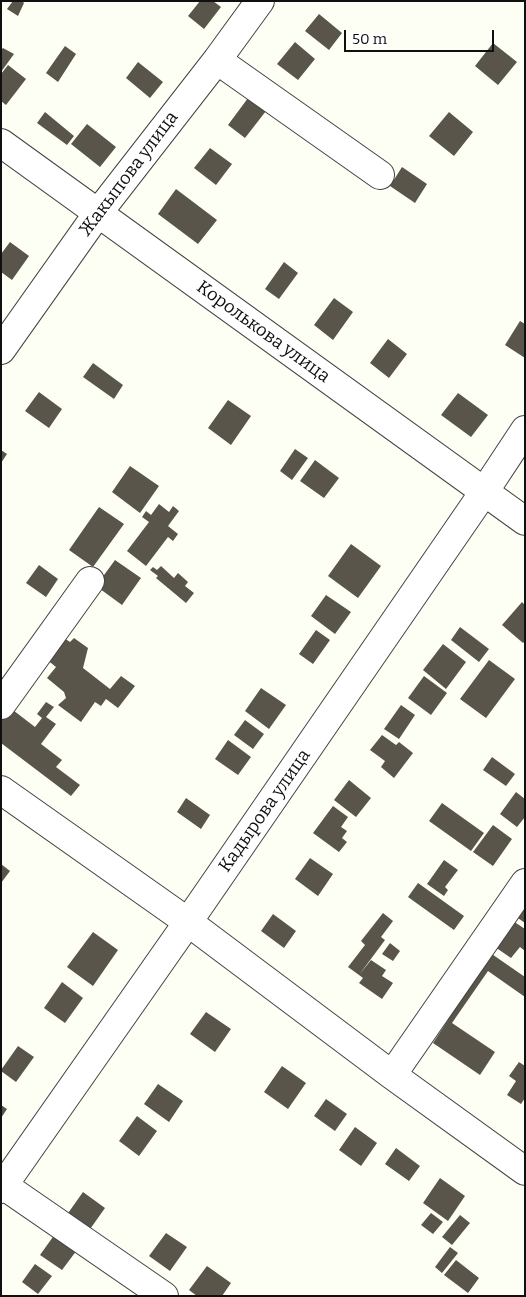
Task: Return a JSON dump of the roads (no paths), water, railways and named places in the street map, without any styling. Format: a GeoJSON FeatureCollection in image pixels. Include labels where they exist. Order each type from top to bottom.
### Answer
{"type":"FeatureCollection","features":[{"type":"Feature","properties":{"kind":"street","name":"Жакыпова улица"},"geometry":{"type":"LineString","coordinates":[[1,350],[98,213],[217,60],[260,1]]}},
{"type":"Feature","properties":{"kind":"street"},"geometry":{"type":"LineString","coordinates":[[217,60],[380,175]]}},
{"type":"Feature","properties":{"kind":"street","name":"Королькова улица"},"geometry":{"type":"LineString","coordinates":[[1,143],[525,521]]}},
{"type":"Feature","properties":{"kind":"street","name":"Кадырова улица"},"geometry":{"type":"LineString","coordinates":[[2,1187],[188,922],[525,430]]}},
{"type":"Feature","properties":{"kind":"street"},"geometry":{"type":"LineString","coordinates":[[1,705],[90,581]]}},
{"type":"Feature","properties":{"kind":"street"},"geometry":{"type":"LineString","coordinates":[[1,790],[188,922],[392,1075],[525,1171]]}},
{"type":"Feature","properties":{"kind":"street"},"geometry":{"type":"LineString","coordinates":[[392,1075],[525,883]]}},
{"type":"Feature","properties":{"kind":"street"},"geometry":{"type":"LineString","coordinates":[[2,1187],[164,1296]]}}]}
